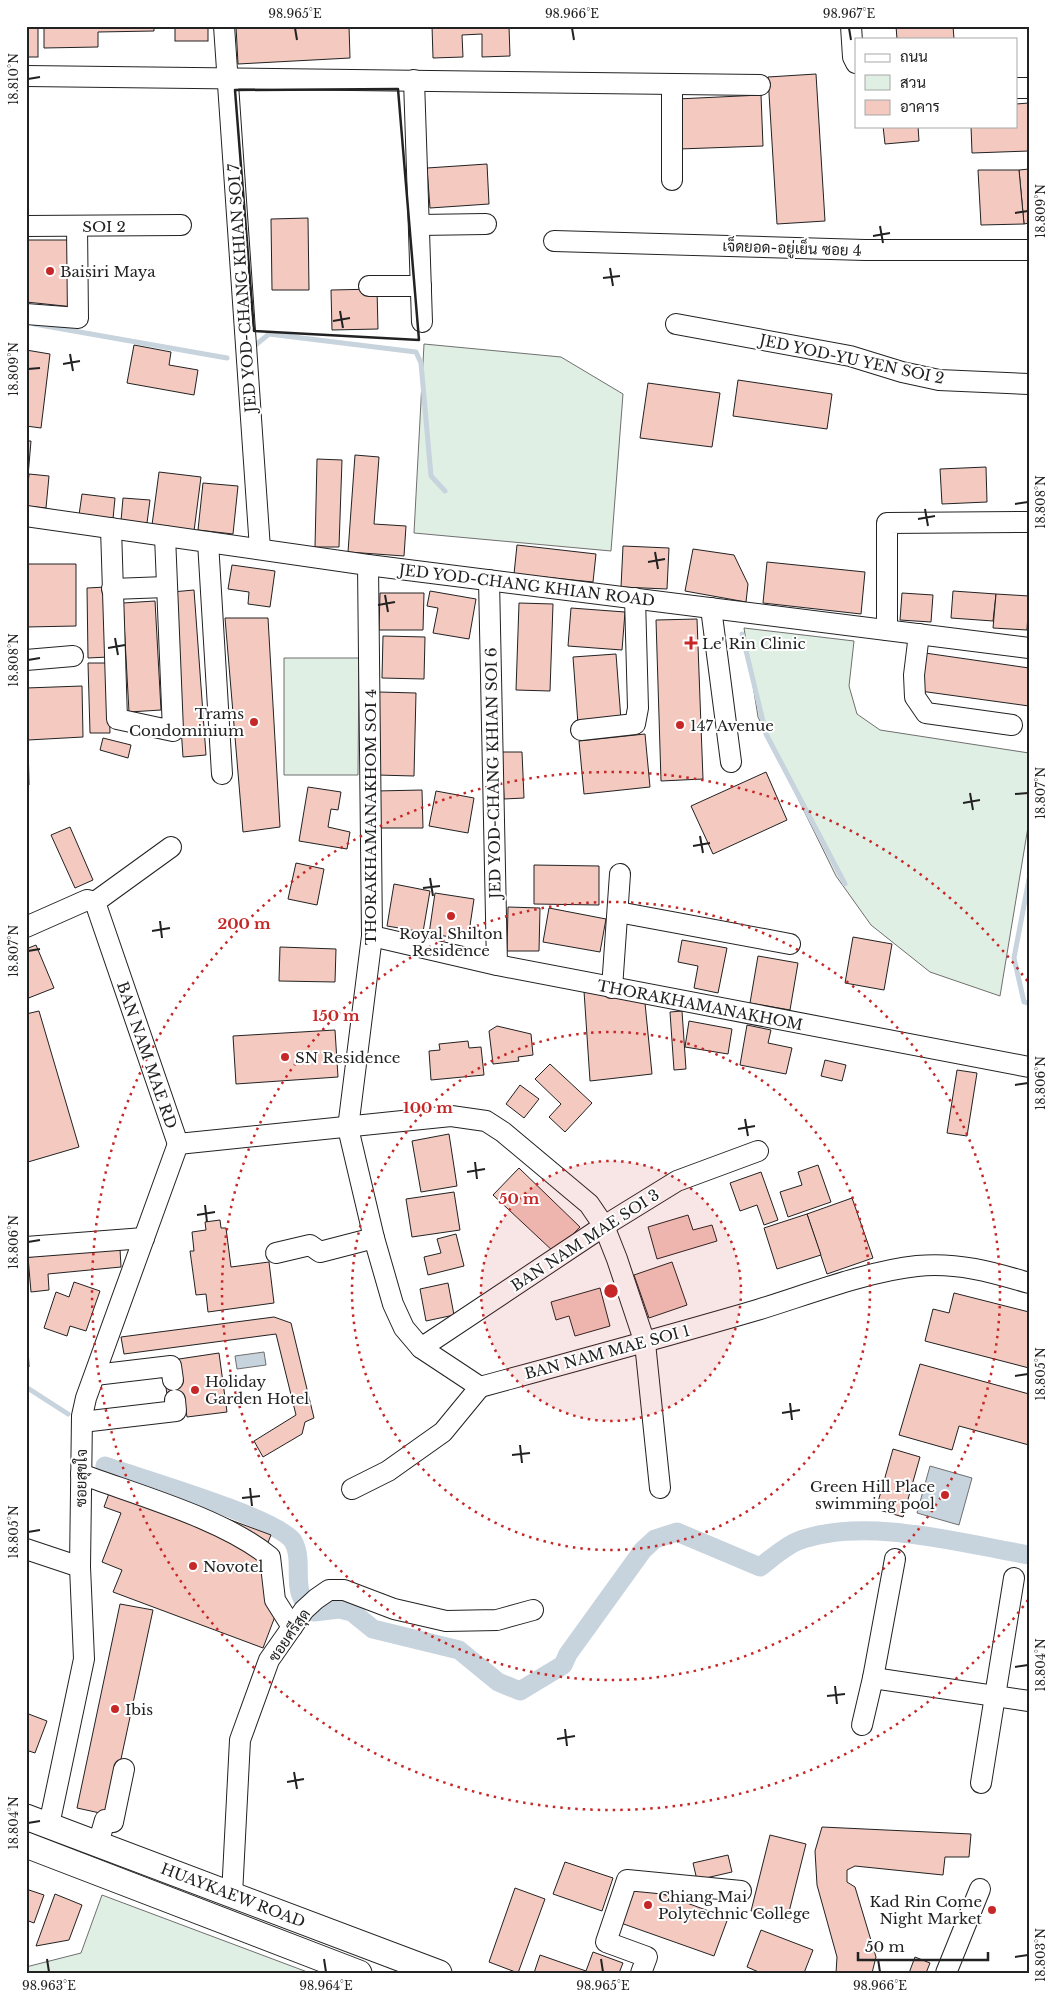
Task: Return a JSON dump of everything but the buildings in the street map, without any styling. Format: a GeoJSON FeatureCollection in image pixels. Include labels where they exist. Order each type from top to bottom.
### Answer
{"type":"FeatureCollection","features":[{"type":"Feature","properties":{"kind":"main road","name":"HUAYKAEW ROAD"},"geometry":{"type":"LineString","coordinates":[[38,1821],[439,1973]]}},
{"type":"Feature","properties":{"kind":"main road"},"geometry":{"type":"LineString","coordinates":[[33,1848],[38,1821]]}},
{"type":"Feature","properties":{"kind":"main road","name":"HUAYKAEW ROAD"},"geometry":{"type":"LineString","coordinates":[[33,1848],[359,1973]]}},
{"type":"Feature","properties":{"kind":"street","name":"JED YOD-CHANG KHIAN SOI 7"},"geometry":{"type":"LineString","coordinates":[[224,26],[260,549]]}},
{"type":"Feature","properties":{"kind":"street"},"geometry":{"type":"LineString","coordinates":[[851,26],[853,57],[855,61]]}},
{"type":"Feature","properties":{"kind":"street"},"geometry":{"type":"LineString","coordinates":[[26,76],[760,85]]}},
{"type":"Feature","properties":{"kind":"street"},"geometry":{"type":"LineString","coordinates":[[414,80],[422,322]]}},
{"type":"Feature","properties":{"kind":"street"},"geometry":{"type":"LineString","coordinates":[[672,84],[672,180]]}},
{"type":"Feature","properties":{"kind":"street"},"geometry":{"type":"LineString","coordinates":[[419,225],[486,224]]}},
{"type":"Feature","properties":{"kind":"street","name":"SOI 2"},"geometry":{"type":"LineString","coordinates":[[26,226],[181,225]]}},
{"type":"Feature","properties":{"kind":"street"},"geometry":{"type":"LineString","coordinates":[[26,314],[78,318],[77,226]]}},
{"type":"Feature","properties":{"kind":"street","name":"เจ็ดยอด-อยู่เย็น ซอย 4"},"geometry":{"type":"LineString","coordinates":[[554,241],[865,250],[1029,250]]}},
{"type":"Feature","properties":{"kind":"street"},"geometry":{"type":"LineString","coordinates":[[369,286],[421,286]]}},
{"type":"Feature","properties":{"kind":"street","name":"JED YOD-YU YEN SOI 2"},"geometry":{"type":"LineString","coordinates":[[676,324],[850,356],[902,372],[940,380],[1029,384]]}},
{"type":"Feature","properties":{"kind":"street","name":"JED YOD-CHANG KHIAN ROAD"},"geometry":{"type":"LineString","coordinates":[[26,516],[368,565],[1029,648]]}},
{"type":"Feature","properties":{"kind":"street"},"geometry":{"type":"LineString","coordinates":[[887,630],[887,523],[1029,522]]}},
{"type":"Feature","properties":{"kind":"street"},"geometry":{"type":"LineString","coordinates":[[110,528],[117,719],[173,731],[165,536]]}},
{"type":"Feature","properties":{"kind":"street"},"geometry":{"type":"LineString","coordinates":[[208,542],[222,774]]}},
{"type":"Feature","properties":{"kind":"street","name":"THORAKHAMANAKHOM SOI 4"},"geometry":{"type":"LineString","coordinates":[[348,1128],[372,936],[368,565]]}},
{"type":"Feature","properties":{"kind":"street","name":"JED YOD-CHANG KHIAN SOI 6"},"geometry":{"type":"LineString","coordinates":[[489,580],[497,965]]}},
{"type":"Feature","properties":{"kind":"street"},"geometry":{"type":"LineString","coordinates":[[112,590],[166,587]]}},
{"type":"Feature","properties":{"kind":"street"},"geometry":{"type":"LineString","coordinates":[[581,730],[635,724],[638,708],[635,598]]}},
{"type":"Feature","properties":{"kind":"street"},"geometry":{"type":"LineString","coordinates":[[711,608],[731,762]]}},
{"type":"Feature","properties":{"kind":"street"},"geometry":{"type":"LineString","coordinates":[[918,634],[914,675],[915,697],[926,713],[1012,726]]}},
{"type":"Feature","properties":{"kind":"street"},"geometry":{"type":"LineString","coordinates":[[26,660],[73,656]]}},
{"type":"Feature","properties":{"kind":"street"},"geometry":{"type":"LineString","coordinates":[[26,927],[87,900],[95,902],[171,847]]}},
{"type":"Feature","properties":{"kind":"street"},"geometry":{"type":"LineString","coordinates":[[612,988],[620,874]]}},
{"type":"Feature","properties":{"kind":"street","name":"BAN NAM MAE RD"},"geometry":{"type":"LineString","coordinates":[[95,902],[178,1144],[451,1116],[486,1121],[503,1132],[589,1204],[604,1226],[645,1343],[660,1488]]}},
{"type":"Feature","properties":{"kind":"street"},"geometry":{"type":"LineString","coordinates":[[618,912],[790,944]]}},
{"type":"Feature","properties":{"kind":"street","name":"THORAKHAMANAKHOM"},"geometry":{"type":"LineString","coordinates":[[372,936],[497,965],[612,988],[1029,1067]]}},
{"type":"Feature","properties":{"kind":"street"},"geometry":{"type":"LineString","coordinates":[[348,1128],[374,1238],[393,1304],[404,1328],[421,1348],[480,1387],[443,1432],[388,1471],[352,1489]]}},
{"type":"Feature","properties":{"kind":"street","name":"ซอยสุขใจ"},"geometry":{"type":"LineString","coordinates":[[38,1821],[84,1659],[80,1567],[82,1422],[86,1398],[178,1144]]}},
{"type":"Feature","properties":{"kind":"street","name":"BAN NAM MAE SOI 3"},"geometry":{"type":"LineString","coordinates":[[421,1348],[604,1226],[676,1181],[758,1151]]}},
{"type":"Feature","properties":{"kind":"street"},"geometry":{"type":"LineString","coordinates":[[26,1247],[144,1238]]}},
{"type":"Feature","properties":{"kind":"street"},"geometry":{"type":"LineString","coordinates":[[276,1253],[310,1245],[320,1252],[374,1238]]}},
{"type":"Feature","properties":{"kind":"street","name":"BAN NAM MAE SOI 1"},"geometry":{"type":"LineString","coordinates":[[480,1387],[645,1343],[875,1274],[917,1266],[958,1265],[1029,1283]]}},
{"type":"Feature","properties":{"kind":"street"},"geometry":{"type":"LineString","coordinates":[[95,1375],[171,1366],[173,1380]]}},
{"type":"Feature","properties":{"kind":"street"},"geometry":{"type":"LineString","coordinates":[[82,1422],[176,1411],[175,1400]]}},
{"type":"Feature","properties":{"kind":"street"},"geometry":{"type":"LineString","coordinates":[[81,1474],[198,1518],[251,1542],[270,1557],[275,1600],[292,1627]]}},
{"type":"Feature","properties":{"kind":"street"},"geometry":{"type":"LineString","coordinates":[[26,1548],[80,1567]]}},
{"type":"Feature","properties":{"kind":"street"},"geometry":{"type":"LineString","coordinates":[[862,1724],[873,1678],[895,1559]]}},
{"type":"Feature","properties":{"kind":"street"},"geometry":{"type":"LineString","coordinates":[[981,1783],[1014,1578]]}},
{"type":"Feature","properties":{"kind":"street","name":"ซอยศรีสุด"},"geometry":{"type":"LineString","coordinates":[[232,1895],[240,1740],[269,1660],[310,1604],[329,1590],[344,1590],[394,1609],[446,1621],[497,1620],[534,1610]]}},
{"type":"Feature","properties":{"kind":"street"},"geometry":{"type":"LineString","coordinates":[[873,1678],[1029,1700]]}},
{"type":"Feature","properties":{"kind":"street"},"geometry":{"type":"LineString","coordinates":[[98,1844],[106,1817],[112,1822],[124,1769]]}},
{"type":"Feature","properties":{"kind":"street"},"geometry":{"type":"LineString","coordinates":[[644,1965],[606,1942],[627,1880],[741,1891]]}},
{"type":"Feature","properties":{"kind":"street"},"geometry":{"type":"LineString","coordinates":[[946,1973],[980,1889]]}},
{"type":"Feature","properties":{"kind":"green space"},"geometry":{"type":"Polygon","coordinates":[[[424,344],[561,357],[623,394],[611,551],[414,533],[424,344]]]}},
{"type":"Feature","properties":{"kind":"green space"},"geometry":{"type":"Polygon","coordinates":[[[744,628],[854,641],[849,686],[857,714],[880,730],[1029,753],[1029,821],[1000,996],[930,972],[871,925],[836,876],[758,717],[744,628]]]}},
{"type":"Feature","properties":{"kind":"green space"},"geometry":{"type":"Polygon","coordinates":[[[284,658],[359,658],[358,775],[284,775],[284,658]]]}},
{"type":"Feature","properties":{"kind":"green space"},"geometry":{"type":"Polygon","coordinates":[[[102,1895],[310,1973],[26,1973],[26,1967],[81,1953],[102,1895]]]}},
{"type":"Feature","properties":{"kind":"shaded area"},"geometry":{"type":"Polygon","coordinates":[[[264,1352],[266,1365],[237,1369],[235,1356],[264,1352]]]}},
{"type":"Feature","properties":{"kind":"shaded area","name":"Green Hill Place swimming pool"},"geometry":{"type":"Polygon","coordinates":[[[930,1466],[972,1478],[959,1525],[917,1513],[930,1466]]]}},
{"type":"Feature","properties":{"kind":"waterway"},"geometry":{"type":"LineString","coordinates":[[34,324],[227,358]]}},
{"type":"Feature","properties":{"kind":"waterway"},"geometry":{"type":"LineString","coordinates":[[253,347],[269,334],[416,352],[421,363],[431,476],[445,491]]}},
{"type":"Feature","properties":{"kind":"waterway"},"geometry":{"type":"LineString","coordinates":[[742,634],[766,734],[845,884]]}},
{"type":"Feature","properties":{"kind":"waterway"},"geometry":{"type":"LineString","coordinates":[[1029,879],[1014,958],[1024,1002],[1029,1003]]}},
{"type":"Feature","properties":{"kind":"waterway"},"geometry":{"type":"LineString","coordinates":[[26,1387],[68,1414]]}},
{"type":"Feature","properties":{"kind":"waterway"},"geometry":{"type":"LineString","coordinates":[[105,1466],[206,1499],[262,1521],[282,1532],[293,1541],[296,1548],[300,1592],[303,1600],[314,1612],[339,1609],[352,1612],[373,1629],[459,1650],[498,1682],[520,1691],[563,1665],[568,1654],[643,1550],[655,1539],[677,1532],[760,1567],[783,1549],[798,1541],[824,1534],[852,1531],[912,1534],[1029,1555]]}},
{"type":"Feature","properties":{"kind":"wall"},"geometry":{"type":"LineString","coordinates":[[398,89],[419,340],[254,331],[235,90],[398,89]]}},
{"type":"Feature","properties":{"kind":"place","name":"Baisiri Maya"},"geometry":{"type":"Point","coordinates":[50,271]}},
{"type":"Feature","properties":{"kind":"place","name":"Le' Rin Clinic"},"geometry":{"type":"Point","coordinates":[691,643]}},
{"type":"Feature","properties":{"kind":"place","name":"Trams Condominium"},"geometry":{"type":"Point","coordinates":[254,722]}},
{"type":"Feature","properties":{"kind":"place","name":"147 Avenue"},"geometry":{"type":"Point","coordinates":[680,725]}},
{"type":"Feature","properties":{"kind":"place","name":"Royal Shilton Residence"},"geometry":{"type":"Point","coordinates":[451,916]}},
{"type":"Feature","properties":{"kind":"place","name":"SN Residence"},"geometry":{"type":"Point","coordinates":[285,1057]}},
{"type":"Feature","properties":{"kind":"place","name":"Holiday Garden Hotel"},"geometry":{"type":"Point","coordinates":[195,1390]}},
{"type":"Feature","properties":{"kind":"place","name":"Green Hill Place swimming pool"},"geometry":{"type":"Point","coordinates":[945,1495]}},
{"type":"Feature","properties":{"kind":"place","name":"Novotel"},"geometry":{"type":"Point","coordinates":[193,1566]}},
{"type":"Feature","properties":{"kind":"place","name":"Ibis"},"geometry":{"type":"Point","coordinates":[115,1709]}},
{"type":"Feature","properties":{"kind":"place","name":"Chiang Mai Polytechnic College"},"geometry":{"type":"Point","coordinates":[648,1905]}},
{"type":"Feature","properties":{"kind":"place","name":"Kad Rin Come Night Market"},"geometry":{"type":"Point","coordinates":[992,1910]}}]}
